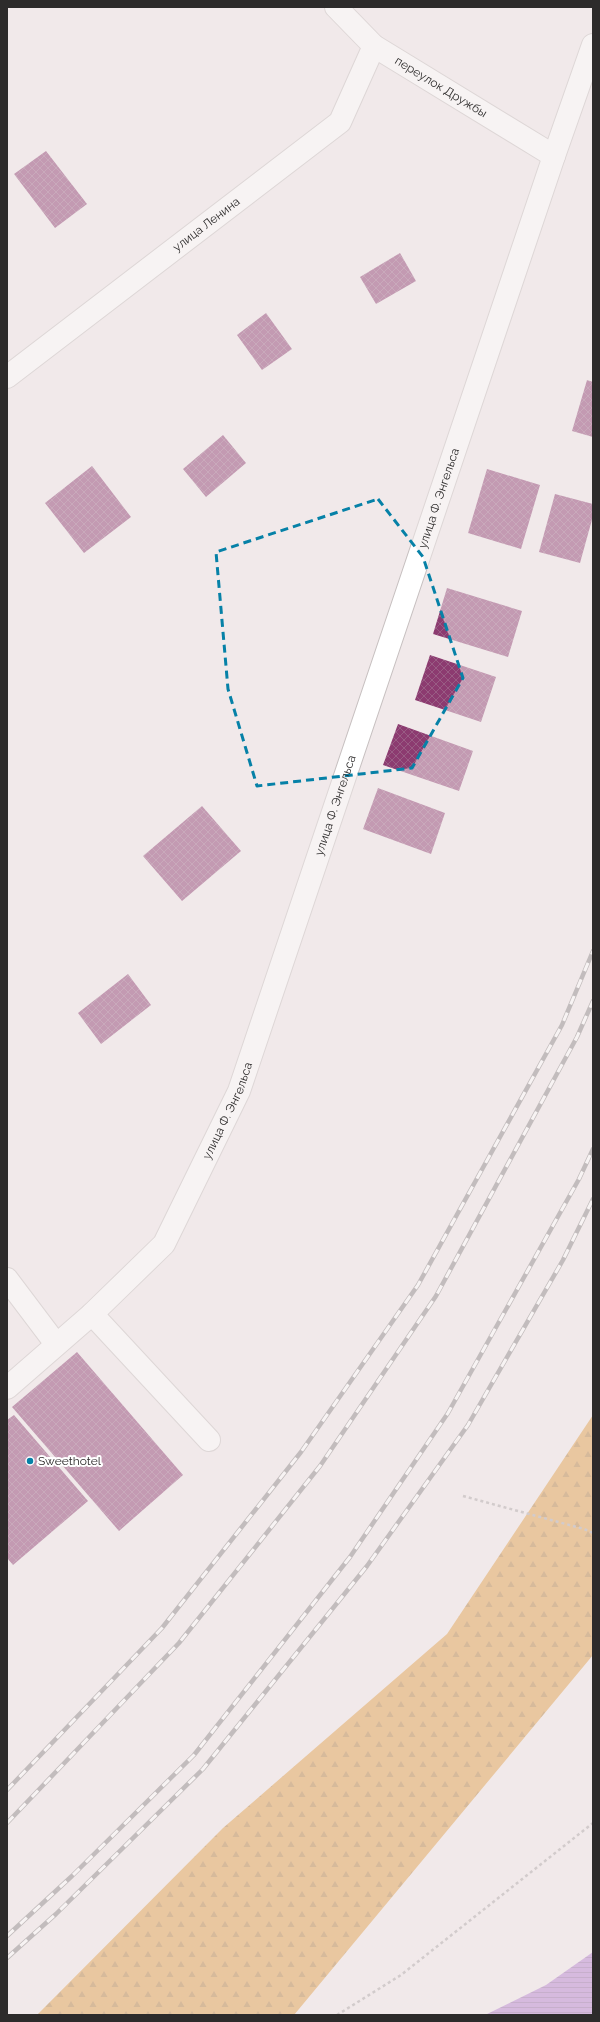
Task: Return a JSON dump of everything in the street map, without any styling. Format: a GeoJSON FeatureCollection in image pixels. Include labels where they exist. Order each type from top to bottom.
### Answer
{"type":"FeatureCollection","features":[{"type":"Feature","properties":{"kind":"street","name":"переулок Дружбы"},"geometry":{"type":"LineString","coordinates":[[336,7],[374,46],[554,156]]}},
{"type":"Feature","properties":{"kind":"street","name":"улица Ф. Энгельса"},"geometry":{"type":"LineString","coordinates":[[7,1388],[92,1314],[164,1244],[239,1091],[554,156],[593,45]]}},
{"type":"Feature","properties":{"kind":"street","name":"улица Ленина"},"geometry":{"type":"LineString","coordinates":[[7,377],[340,122],[374,46]]}},
{"type":"Feature","properties":{"kind":"street"},"geometry":{"type":"LineString","coordinates":[[7,1278],[56,1344]]}},
{"type":"Feature","properties":{"kind":"street"},"geometry":{"type":"LineString","coordinates":[[92,1314],[208,1440]]}},
{"type":"Feature","properties":{"kind":"path"},"geometry":{"type":"LineString","coordinates":[[463,1496],[584,1529],[593,1533]]}},
{"type":"Feature","properties":{"kind":"path"},"geometry":{"type":"LineString","coordinates":[[336,2015],[401,1975],[593,1823]]}},
{"type":"Feature","properties":{"kind":"highlighted area"},"geometry":{"type":"Polygon","coordinates":[[[378,499],[423,557],[463,678],[412,768],[257,786],[228,689],[216,552],[378,499]]]}},
{"type":"Feature","properties":{"kind":"green space"},"geometry":{"type":"Polygon","coordinates":[[[593,1415],[593,1655],[294,2015],[37,2015],[223,1828],[447,1634],[593,1415]]]}},
{"type":"Feature","properties":{"kind":"shaded area"},"geometry":{"type":"Polygon","coordinates":[[[593,1952],[593,2015],[485,2015],[546,1985],[593,1952]]]}},
{"type":"Feature","properties":{"kind":"building"},"geometry":{"type":"Polygon","coordinates":[[[46,151],[87,204],[55,228],[14,174],[46,151]]]}},
{"type":"Feature","properties":{"kind":"building"},"geometry":{"type":"Polygon","coordinates":[[[400,253],[416,281],[376,304],[360,277],[400,253]]]}},
{"type":"Feature","properties":{"kind":"building"},"geometry":{"type":"Polygon","coordinates":[[[266,313],[292,349],[262,370],[237,335],[266,313]]]}},
{"type":"Feature","properties":{"kind":"building"},"geometry":{"type":"Polygon","coordinates":[[[587,380],[593,382],[593,437],[572,431],[587,380]]]}},
{"type":"Feature","properties":{"kind":"building"},"geometry":{"type":"Polygon","coordinates":[[[223,435],[246,463],[206,497],[183,469],[223,435]]]}},
{"type":"Feature","properties":{"kind":"building"},"geometry":{"type":"Polygon","coordinates":[[[92,466],[131,517],[84,553],[45,503],[92,466]]]}},
{"type":"Feature","properties":{"kind":"building"},"geometry":{"type":"Polygon","coordinates":[[[487,469],[540,485],[521,549],[468,533],[487,469]]]}},
{"type":"Feature","properties":{"kind":"building"},"geometry":{"type":"Polygon","coordinates":[[[555,494],[593,504],[593,516],[580,563],[539,552],[555,494]]]}},
{"type":"Feature","properties":{"kind":"building"},"geometry":{"type":"Polygon","coordinates":[[[447,588],[522,611],[508,657],[433,634],[447,588]]]}},
{"type":"Feature","properties":{"kind":"building"},"geometry":{"type":"Polygon","coordinates":[[[430,655],[496,677],[481,722],[415,700],[430,655]]]}},
{"type":"Feature","properties":{"kind":"building"},"geometry":{"type":"Polygon","coordinates":[[[398,724],[473,751],[459,791],[383,765],[398,724]]]}},
{"type":"Feature","properties":{"kind":"building"},"geometry":{"type":"Polygon","coordinates":[[[378,788],[445,813],[431,854],[363,829],[378,788]]]}},
{"type":"Feature","properties":{"kind":"building"},"geometry":{"type":"Polygon","coordinates":[[[202,806],[241,851],[182,901],[143,856],[202,806]]]}},
{"type":"Feature","properties":{"kind":"building"},"geometry":{"type":"Polygon","coordinates":[[[128,974],[151,1005],[101,1044],[78,1013],[128,974]]]}},
{"type":"Feature","properties":{"kind":"building"},"geometry":{"type":"Polygon","coordinates":[[[77,1352],[183,1475],[119,1531],[12,1407],[77,1352]]]}},
{"type":"Feature","properties":{"kind":"building","name":"Sweethotel"},"geometry":{"type":"Polygon","coordinates":[[[14,1415],[88,1501],[13,1565],[7,1558],[7,1420],[14,1415]]]}},
{"type":"Feature","properties":{"kind":"railway"},"geometry":{"type":"LineString","coordinates":[[7,1790],[162,1628],[301,1452],[418,1285],[562,1025],[593,951]]}},
{"type":"Feature","properties":{"kind":"railway"},"geometry":{"type":"LineString","coordinates":[[7,1823],[179,1643],[320,1466],[436,1296],[577,1037],[593,1001]]}},
{"type":"Feature","properties":{"kind":"railway"},"geometry":{"type":"LineString","coordinates":[[7,1936],[72,1876],[194,1755],[350,1557],[448,1413],[579,1179],[593,1149]]}},
{"type":"Feature","properties":{"kind":"railway"},"geometry":{"type":"LineString","coordinates":[[7,1958],[56,1914],[203,1769],[367,1566],[468,1425],[563,1260],[593,1199]]}},
{"type":"Feature","properties":{"kind":"place","name":"Sweethotel"},"geometry":{"type":"Point","coordinates":[30,1461]}}]}
